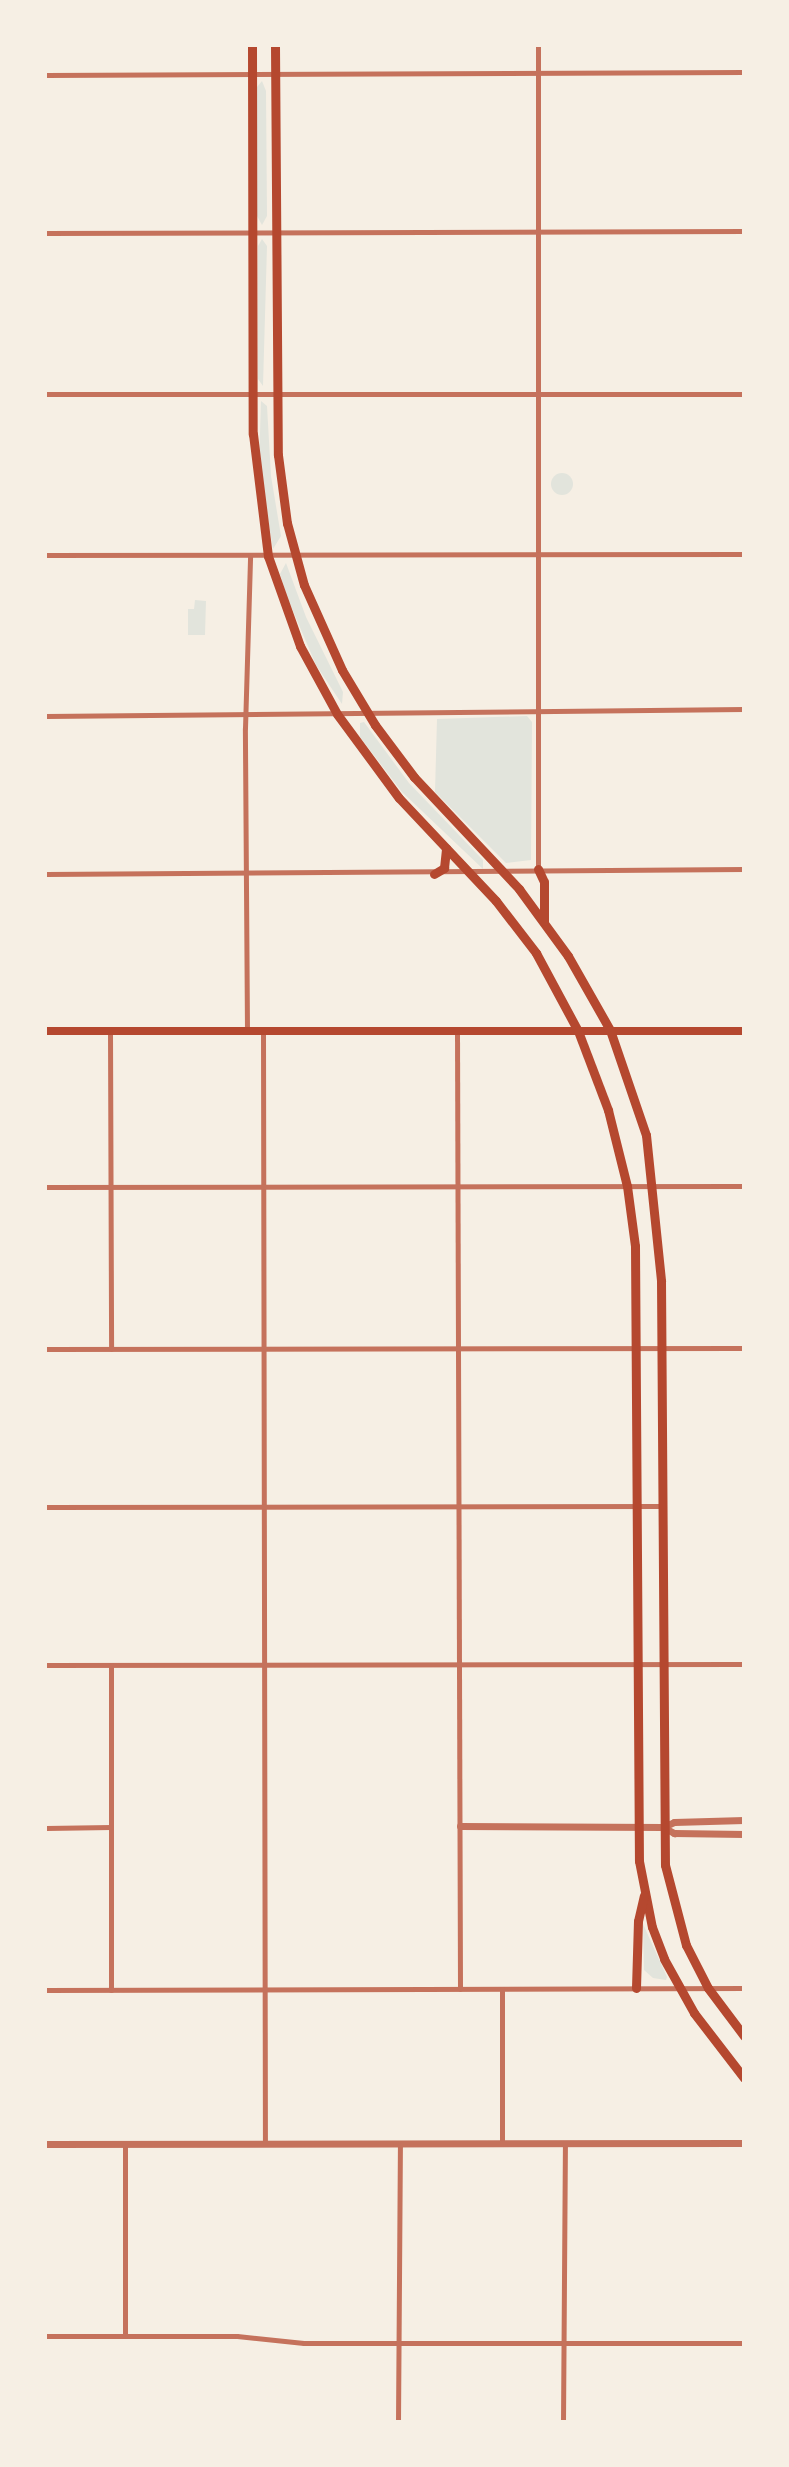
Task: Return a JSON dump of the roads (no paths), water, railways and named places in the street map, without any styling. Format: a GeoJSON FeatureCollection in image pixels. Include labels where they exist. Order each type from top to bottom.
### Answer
{"type":"FeatureCollection","features":[{"type":"Feature","properties":{"kind":"main road"},"geometry":{"type":"LineString","coordinates":[[252,46],[255,474],[268,556],[300,646],[337,714],[378,771],[470,873],[536,953],[578,1031],[608,1110],[627,1186],[635,1246],[637,1826],[644,1894],[652,1927],[679,1989],[744,2078]]}},
{"type":"Feature","properties":{"kind":"main road"},"geometry":{"type":"LineString","coordinates":[[275,46],[276,395],[281,486],[295,555],[313,610],[367,713],[414,777],[503,871],[544,921],[610,1030],[646,1135],[654,1187],[661,1348],[663,1827],[668,1882],[678,1923],[708,1989],[744,2036]]}},
{"type":"Feature","properties":{"kind":"main road"},"geometry":{"type":"LineString","coordinates":[[434,874],[445,865],[446,848]]}},
{"type":"Feature","properties":{"kind":"main road"},"geometry":{"type":"LineString","coordinates":[[538,869],[544,882],[544,921]]}},
{"type":"Feature","properties":{"kind":"main road"},"geometry":{"type":"LineString","coordinates":[[46,1031],[744,1031]]}},
{"type":"Feature","properties":{"kind":"main road"},"geometry":{"type":"LineString","coordinates":[[636,1989],[638,1921],[644,1894]]}},
{"type":"Feature","properties":{"kind":"street"},"geometry":{"type":"LineString","coordinates":[[538,46],[538,869]]}},
{"type":"Feature","properties":{"kind":"street"},"geometry":{"type":"LineString","coordinates":[[46,75],[744,72]]}},
{"type":"Feature","properties":{"kind":"street"},"geometry":{"type":"LineString","coordinates":[[46,233],[744,231]]}},
{"type":"Feature","properties":{"kind":"street"},"geometry":{"type":"LineString","coordinates":[[46,394],[744,394]]}},
{"type":"Feature","properties":{"kind":"street"},"geometry":{"type":"LineString","coordinates":[[46,555],[744,554]]}},
{"type":"Feature","properties":{"kind":"street"},"geometry":{"type":"LineString","coordinates":[[247,1031],[250,556]]}},
{"type":"Feature","properties":{"kind":"street"},"geometry":{"type":"LineString","coordinates":[[46,716],[744,709]]}},
{"type":"Feature","properties":{"kind":"street"},"geometry":{"type":"LineString","coordinates":[[46,874],[434,874],[538,869],[744,869]]}},
{"type":"Feature","properties":{"kind":"street"},"geometry":{"type":"LineString","coordinates":[[110,1031],[111,1349]]}},
{"type":"Feature","properties":{"kind":"street"},"geometry":{"type":"LineString","coordinates":[[263,1031],[265,2144]]}},
{"type":"Feature","properties":{"kind":"street"},"geometry":{"type":"LineString","coordinates":[[457,1031],[460,1989]]}},
{"type":"Feature","properties":{"kind":"street"},"geometry":{"type":"LineString","coordinates":[[46,1187],[744,1186]]}},
{"type":"Feature","properties":{"kind":"street"},"geometry":{"type":"LineString","coordinates":[[46,1349],[744,1348]]}},
{"type":"Feature","properties":{"kind":"street"},"geometry":{"type":"LineString","coordinates":[[46,1507],[662,1506]]}},
{"type":"Feature","properties":{"kind":"street"},"geometry":{"type":"LineString","coordinates":[[46,1665],[744,1664]]}},
{"type":"Feature","properties":{"kind":"street"},"geometry":{"type":"LineString","coordinates":[[111,1665],[111,1990]]}},
{"type":"Feature","properties":{"kind":"street"},"geometry":{"type":"LineString","coordinates":[[663,1827],[674,1822],[744,1820]]}},
{"type":"Feature","properties":{"kind":"street"},"geometry":{"type":"LineString","coordinates":[[460,1826],[637,1826],[663,1827],[674,1833],[744,1834]]}},
{"type":"Feature","properties":{"kind":"street"},"geometry":{"type":"LineString","coordinates":[[46,1828],[111,1827]]}},
{"type":"Feature","properties":{"kind":"street"},"geometry":{"type":"LineString","coordinates":[[46,1990],[744,1988]]}},
{"type":"Feature","properties":{"kind":"street"},"geometry":{"type":"LineString","coordinates":[[502,1989],[502,2143]]}},
{"type":"Feature","properties":{"kind":"street"},"geometry":{"type":"LineString","coordinates":[[563,2421],[565,2143]]}},
{"type":"Feature","properties":{"kind":"street"},"geometry":{"type":"LineString","coordinates":[[46,2144],[744,2143]]}},
{"type":"Feature","properties":{"kind":"street"},"geometry":{"type":"LineString","coordinates":[[125,2144],[125,2336]]}},
{"type":"Feature","properties":{"kind":"street"},"geometry":{"type":"LineString","coordinates":[[398,2421],[401,2144]]}},
{"type":"Feature","properties":{"kind":"street"},"geometry":{"type":"LineString","coordinates":[[46,2336],[399,2342],[744,2343]]}}]}
